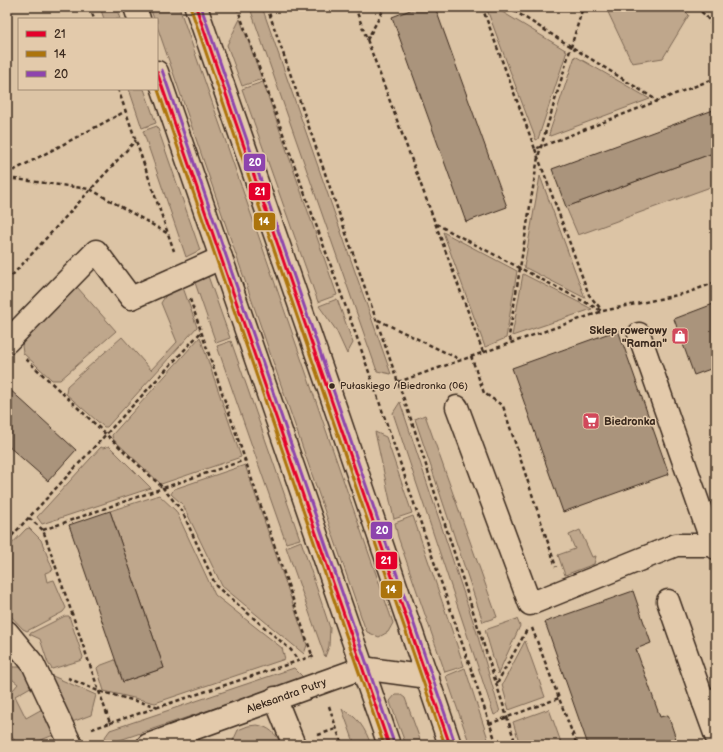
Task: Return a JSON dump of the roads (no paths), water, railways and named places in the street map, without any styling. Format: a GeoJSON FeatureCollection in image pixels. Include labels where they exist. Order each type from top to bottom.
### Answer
{"type":"FeatureCollection","features":[{"type":"Feature","properties":{"kind":"main road"},"geometry":{"type":"LineString","coordinates":[[135,7],[139,18]]}},
{"type":"Feature","properties":{"kind":"main road"},"geometry":{"type":"LineString","coordinates":[[196,7],[428,677],[450,745]]}},
{"type":"Feature","properties":{"kind":"main road"},"geometry":{"type":"LineString","coordinates":[[158,75],[362,668],[390,745]]}},
{"type":"Feature","properties":{"kind":"main road"},"geometry":{"type":"LineString","coordinates":[[7,342],[96,251],[131,298],[221,258]]}},
{"type":"Feature","properties":{"kind":"main road"},"geometry":{"type":"LineString","coordinates":[[456,407],[530,604],[676,545],[714,547],[639,334]]}},
{"type":"Feature","properties":{"kind":"main road"},"geometry":{"type":"LineString","coordinates":[[668,601],[710,701],[716,736]]}},
{"type":"Feature","properties":{"kind":"main road"},"geometry":{"type":"LineString","coordinates":[[7,632],[33,664],[70,741]]}},
{"type":"Feature","properties":{"kind":"main road","name":"Aleksandra Putry"},"geometry":{"type":"LineString","coordinates":[[148,745],[275,698],[362,668],[428,677]]}},
{"type":"Feature","properties":{"kind":"main road"},"geometry":{"type":"LineString","coordinates":[[275,698],[294,745]]}},
{"type":"Feature","properties":{"kind":"place","name":"Sklep rowerowy \"Raman\""},"geometry":{"type":"Point","coordinates":[680,336]}},
{"type":"Feature","properties":{"kind":"place","name":"Pułaskiego / Biedronka (06)"},"geometry":{"type":"Point","coordinates":[332,386]}},
{"type":"Feature","properties":{"kind":"place","name":"Biedronka"},"geometry":{"type":"Point","coordinates":[591,421]}}]}
